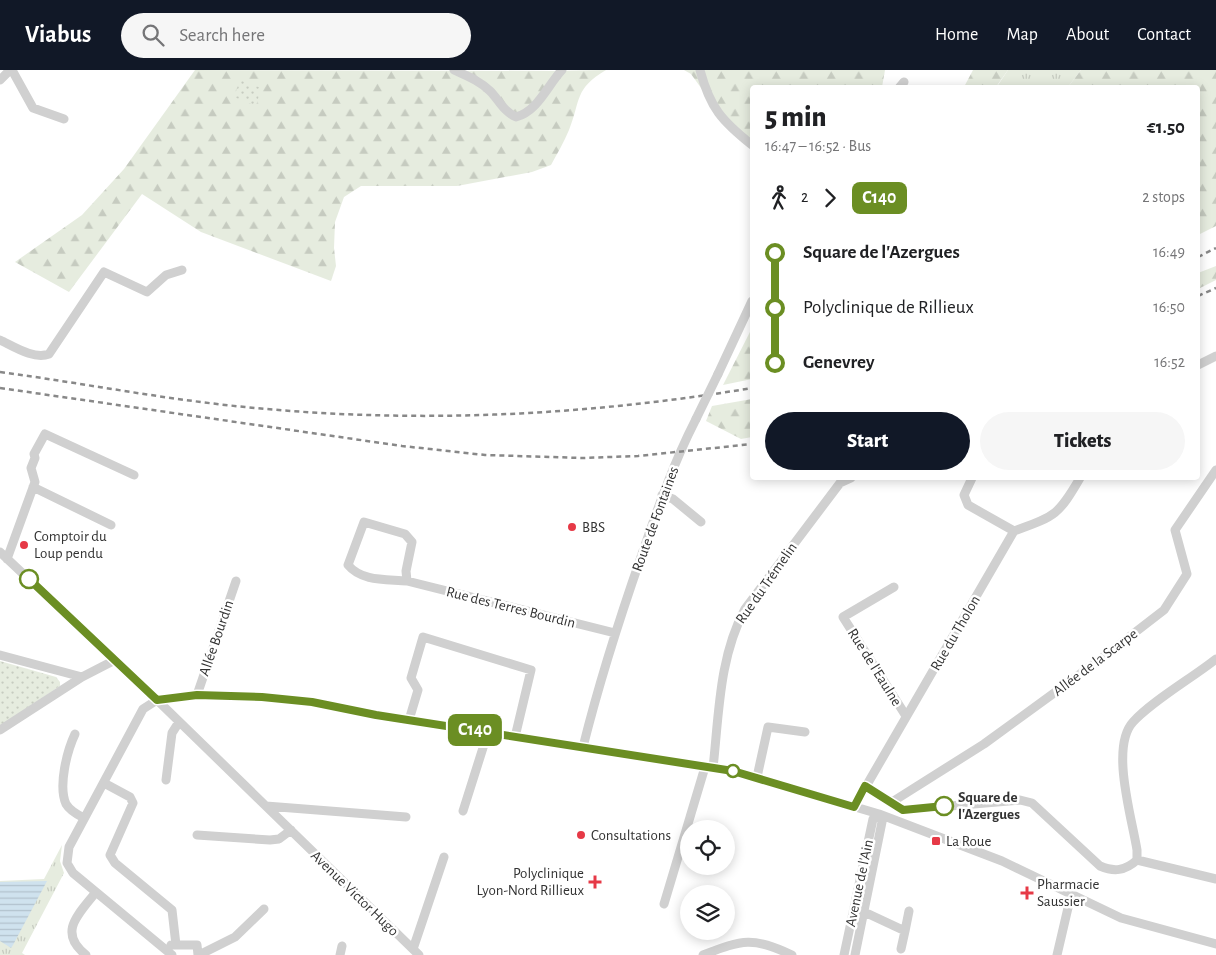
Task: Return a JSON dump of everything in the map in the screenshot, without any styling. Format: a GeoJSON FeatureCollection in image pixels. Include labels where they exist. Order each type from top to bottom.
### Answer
{"type":"FeatureCollection","features":[{"type":"Feature","properties":{"kind":"street"},"geometry":{"type":"LineString","coordinates":[[0,80],[11,70],[33,108],[64,119]]}},
{"type":"Feature","properties":{"kind":"street"},"geometry":{"type":"LineString","coordinates":[[454,70],[482,85],[507,112],[516,117],[526,114],[534,107],[562,70]]}},
{"type":"Feature","properties":{"kind":"street"},"geometry":{"type":"LineString","coordinates":[[700,70],[705,90],[715,110],[734,130],[750,142]]}},
{"type":"Feature","properties":{"kind":"street"},"geometry":{"type":"LineString","coordinates":[[0,340],[30,353],[44,356],[49,354],[104,272],[147,292],[166,275],[182,270]]}},
{"type":"Feature","properties":{"kind":"street","name":"Route de Fontaines"},"geometry":{"type":"LineString","coordinates":[[583,747],[615,634],[662,495],[679,453],[750,305]]}},
{"type":"Feature","properties":{"kind":"street"},"geometry":{"type":"LineString","coordinates":[[1200,365],[1216,356]]}},
{"type":"Feature","properties":{"kind":"street"},"geometry":{"type":"LineString","coordinates":[[7,559],[35,482],[31,468],[35,458],[34,454],[45,434],[134,474]]}},
{"type":"Feature","properties":{"kind":"street","name":"Allée de la Scarpe"},"geometry":{"type":"LineString","coordinates":[[892,802],[992,738],[1098,661],[1164,610],[1187,574],[1175,530],[1216,470]]}},
{"type":"Feature","properties":{"kind":"street","name":"Rue du Trémelin"},"geometry":{"type":"LineString","coordinates":[[664,904],[709,767],[726,658],[734,630],[745,609],[840,483],[847,480]]}},
{"type":"Feature","properties":{"kind":"street"},"geometry":{"type":"LineString","coordinates":[[971,480],[964,495],[968,505],[1014,531],[1050,518],[1064,506],[1079,480]]}},
{"type":"Feature","properties":{"kind":"street"},"geometry":{"type":"LineString","coordinates":[[33,487],[111,525]]}},
{"type":"Feature","properties":{"kind":"street"},"geometry":{"type":"LineString","coordinates":[[662,495],[673,500],[701,522]]}},
{"type":"Feature","properties":{"kind":"street","name":"Rue des Terres Bourdin"},"geometry":{"type":"LineString","coordinates":[[407,580],[406,571],[412,542],[405,534],[364,522],[348,566],[355,574],[363,577],[407,580],[615,634]]}},
{"type":"Feature","properties":{"kind":"street","name":"Rue du Tholon"},"geometry":{"type":"LineString","coordinates":[[854,807],[1014,531]]}},
{"type":"Feature","properties":{"kind":"street","name":"Avenue Victor Hugo"},"geometry":{"type":"LineString","coordinates":[[0,552],[180,722],[343,883],[416,952]]}},
{"type":"Feature","properties":{"kind":"street","name":"Allée Bourdin"},"geometry":{"type":"LineString","coordinates":[[197,695],[236,581]]}},
{"type":"Feature","properties":{"kind":"street","name":"Rue de l'Eaulne"},"geometry":{"type":"LineString","coordinates":[[894,587],[843,617],[906,716]]}},
{"type":"Feature","properties":{"kind":"street"},"geometry":{"type":"LineString","coordinates":[[409,720],[418,690],[411,678],[423,637],[531,670],[515,737]]}},
{"type":"Feature","properties":{"kind":"street"},"geometry":{"type":"LineString","coordinates":[[0,655],[82,677]]}},
{"type":"Feature","properties":{"kind":"street"},"geometry":{"type":"LineString","coordinates":[[1137,860],[1137,850],[1124,777],[1122,744],[1126,732],[1132,722],[1216,659]]}},
{"type":"Feature","properties":{"kind":"street"},"geometry":{"type":"LineString","coordinates":[[0,730],[82,677],[114,660]]}},
{"type":"Feature","properties":{"kind":"street"},"geometry":{"type":"LineString","coordinates":[[172,955],[73,873],[67,863],[69,847],[143,709],[157,700],[197,695],[262,697],[312,702],[409,720],[757,776],[879,814],[1002,861],[1121,918],[1216,944]]}},
{"type":"Feature","properties":{"kind":"street"},"geometry":{"type":"LineString","coordinates":[[166,780],[172,733],[180,722]]}},
{"type":"Feature","properties":{"kind":"street"},"geometry":{"type":"LineString","coordinates":[[757,776],[768,727],[805,732]]}},
{"type":"Feature","properties":{"kind":"street"},"geometry":{"type":"LineString","coordinates":[[463,811],[488,732]]}},
{"type":"Feature","properties":{"kind":"street"},"geometry":{"type":"LineString","coordinates":[[75,734],[65,764],[65,798],[70,809],[84,818]]}},
{"type":"Feature","properties":{"kind":"street"},"geometry":{"type":"LineString","coordinates":[[104,783],[130,796],[133,803],[110,855],[115,863],[172,910],[176,945]]}},
{"type":"Feature","properties":{"kind":"street"},"geometry":{"type":"LineString","coordinates":[[865,786],[903,810],[1020,800],[1032,803],[1100,866],[1111,871],[1122,870],[1137,860],[1216,879]]}},
{"type":"Feature","properties":{"kind":"street"},"geometry":{"type":"LineString","coordinates":[[266,806],[406,817]]}},
{"type":"Feature","properties":{"kind":"street"},"geometry":{"type":"LineString","coordinates":[[902,823],[903,810]]}},
{"type":"Feature","properties":{"kind":"street"},"geometry":{"type":"LineString","coordinates":[[855,955],[882,822],[879,814]]}},
{"type":"Feature","properties":{"kind":"street","name":"Avenue de l'Ain"},"geometry":{"type":"LineString","coordinates":[[844,955],[872,819],[879,814]]}},
{"type":"Feature","properties":{"kind":"street"},"geometry":{"type":"LineString","coordinates":[[196,835],[270,840],[278,839],[291,830]]}},
{"type":"Feature","properties":{"kind":"street"},"geometry":{"type":"LineString","coordinates":[[416,952],[444,857]]}},
{"type":"Feature","properties":{"kind":"street"},"geometry":{"type":"LineString","coordinates":[[86,955],[73,941],[71,931],[74,920],[96,892]]}},
{"type":"Feature","properties":{"kind":"street"},"geometry":{"type":"LineString","coordinates":[[1057,955],[1071,895]]}},
{"type":"Feature","properties":{"kind":"street"},"geometry":{"type":"LineString","coordinates":[[855,907],[905,931]]}},
{"type":"Feature","properties":{"kind":"street"},"geometry":{"type":"LineString","coordinates":[[162,947],[197,944],[199,955],[235,937],[264,909]]}},
{"type":"Feature","properties":{"kind":"street"},"geometry":{"type":"LineString","coordinates":[[901,949],[909,911]]}},
{"type":"Feature","properties":{"kind":"street"},"geometry":{"type":"LineString","coordinates":[[703,955],[733,944],[749,941],[762,943],[792,955]]}},
{"type":"Feature","properties":{"kind":"green space"},"geometry":{"type":"Polygon","coordinates":[[[195,70],[606,70],[583,89],[569,130],[551,165],[532,172],[457,186],[361,186],[344,197],[335,222],[334,248],[336,266],[331,281],[201,232],[142,194],[69,292],[15,262],[82,215],[124,169],[195,70]]]}},
{"type":"Feature","properties":{"kind":"green space"},"geometry":{"type":"Polygon","coordinates":[[[684,70],[885,70],[882,85],[750,85],[750,140],[714,106],[691,74],[684,70]]]}},
{"type":"Feature","properties":{"kind":"green space"},"geometry":{"type":"Polygon","coordinates":[[[973,70],[1008,70],[997,85],[965,85],[973,70]]]}},
{"type":"Feature","properties":{"kind":"green space"},"geometry":{"type":"Polygon","coordinates":[[[1008,70],[1081,70],[1070,85],[998,85],[1008,70]]]}},
{"type":"Feature","properties":{"kind":"green space"},"geometry":{"type":"Polygon","coordinates":[[[1081,70],[1216,70],[1216,226],[1200,234],[1200,85],[1070,85],[1081,70]]]}},
{"type":"Feature","properties":{"kind":"green space"},"geometry":{"type":"Polygon","coordinates":[[[240,80],[261,88],[256,106],[234,97],[240,80]]]}},
{"type":"Feature","properties":{"kind":"green space"},"geometry":{"type":"Polygon","coordinates":[[[1216,266],[1216,280],[1200,288],[1200,272],[1216,266]]]}},
{"type":"Feature","properties":{"kind":"green space"},"geometry":{"type":"Polygon","coordinates":[[[750,332],[750,379],[723,385],[750,332]]]}},
{"type":"Feature","properties":{"kind":"green space"},"geometry":{"type":"Polygon","coordinates":[[[750,399],[750,437],[741,439],[706,421],[712,406],[750,399]]]}},
{"type":"Feature","properties":{"kind":"green space"},"geometry":{"type":"Polygon","coordinates":[[[0,661],[56,677],[60,682],[60,686],[0,726],[0,661]]]}},
{"type":"Feature","properties":{"kind":"green space"},"geometry":{"type":"Polygon","coordinates":[[[62,845],[60,861],[64,873],[22,953],[25,955],[0,955],[0,881],[44,879],[62,845]]]}},
{"type":"Feature","properties":{"kind":"water"},"geometry":{"type":"Polygon","coordinates":[[[47,881],[11,948],[0,941],[0,882],[47,881]]]}},
{"type":"Feature","properties":{"kind":"railway"},"geometry":{"type":"LineString","coordinates":[[1200,256],[1216,248]]}},
{"type":"Feature","properties":{"kind":"railway"},"geometry":{"type":"LineString","coordinates":[[1200,295],[1216,288]]}},
{"type":"Feature","properties":{"kind":"railway"},"geometry":{"type":"LineString","coordinates":[[0,372],[214,404],[372,415],[435,416],[562,411],[689,398],[750,388]]}},
{"type":"Feature","properties":{"kind":"railway"},"geometry":{"type":"LineString","coordinates":[[0,388],[402,446],[485,455],[583,458],[638,456],[750,444]]}},
{"type":"Feature","properties":{"kind":"bus line","name":"C140"},"geometry":{"type":"LineString","coordinates":[[29,579],[157,700],[197,695],[262,697],[312,702],[376,715],[733,771],[757,776],[854,807],[865,786],[903,810],[944,806]]}},
{"type":"Feature","properties":{"kind":"place","name":"BBS"},"geometry":{"type":"Point","coordinates":[572,527]}},
{"type":"Feature","properties":{"kind":"place","name":"Comptoir du Loup pendu"},"geometry":{"type":"Point","coordinates":[24,545]}},
{"type":"Feature","properties":{"kind":"place","name":"Square de l'Azergues"},"geometry":{"type":"Point","coordinates":[944,806]}},
{"type":"Feature","properties":{"kind":"place","name":"Consultations"},"geometry":{"type":"Point","coordinates":[581,835]}},
{"type":"Feature","properties":{"kind":"place","name":"La Roue"},"geometry":{"type":"Point","coordinates":[936,841]}},
{"type":"Feature","properties":{"kind":"place","name":"Polyclinique Lyon-Nord Rillieux"},"geometry":{"type":"Point","coordinates":[595,882]}},
{"type":"Feature","properties":{"kind":"place","name":"Pharmacie Saussier"},"geometry":{"type":"Point","coordinates":[1027,893]}}]}
